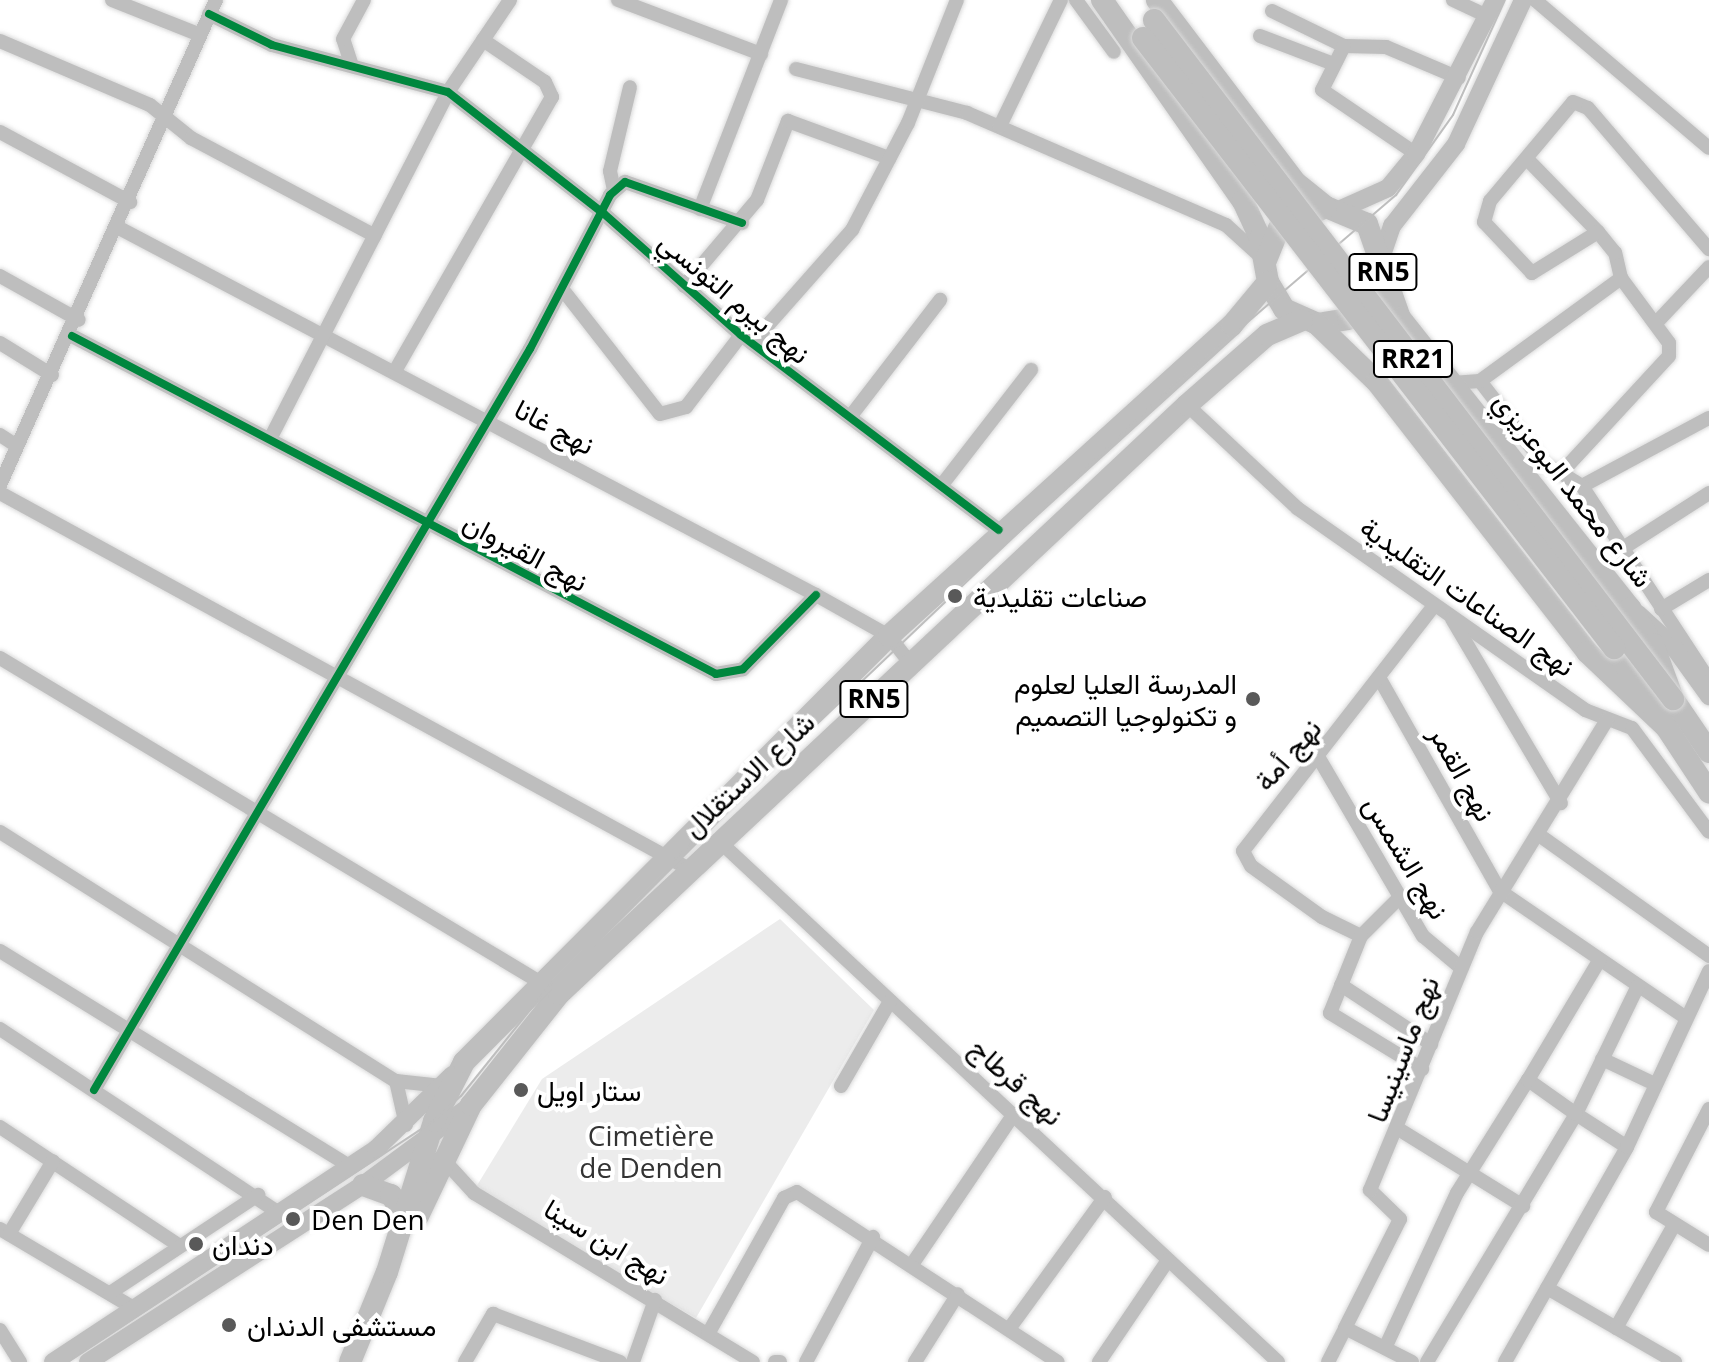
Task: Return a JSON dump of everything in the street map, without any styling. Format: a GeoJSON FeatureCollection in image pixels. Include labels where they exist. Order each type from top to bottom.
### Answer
{"type":"FeatureCollection","features":[{"type":"Feature","properties":{"kind":"highway"},"geometry":{"type":"LineString","coordinates":[[1102,0],[1243,201],[1278,302],[1310,322]]}},
{"type":"Feature","properties":{"kind":"highway","name":"RR21"},"geometry":{"type":"LineString","coordinates":[[1116,0],[1151,19],[1295,182],[1334,208]]}},
{"type":"Feature","properties":{"kind":"highway","name":"RR21"},"geometry":{"type":"LineString","coordinates":[[1140,0],[1614,648],[1709,792]]}},
{"type":"Feature","properties":{"kind":"highway","name":"RR21"},"geometry":{"type":"LineString","coordinates":[[1151,19],[1673,699]]}},
{"type":"Feature","properties":{"kind":"highway","name":"RN5"},"geometry":{"type":"LineString","coordinates":[[1266,271],[1279,228],[1334,208],[1367,224],[1383,262],[1362,311],[1310,322]]}},
{"type":"Feature","properties":{"kind":"highway","name":"شارع محمد البوعزيزي"},"geometry":{"type":"LineString","coordinates":[[1383,262],[1400,318],[1630,608],[1653,644],[1673,699],[1709,752]]}},
{"type":"Feature","properties":{"kind":"highway","name":"شارع الاستقلال"},"geometry":{"type":"LineString","coordinates":[[464,1062],[538,981],[999,530],[1232,325],[1266,271]]}},
{"type":"Feature","properties":{"kind":"highway","name":"شارع الاستقلال"},"geometry":{"type":"LineString","coordinates":[[433,1150],[559,994],[689,869],[1187,405],[1267,335],[1310,322]]}},
{"type":"Feature","properties":{"kind":"highway","name":"RR21"},"geometry":{"type":"LineString","coordinates":[[1310,322],[1377,382],[1587,652],[1667,728]]}},
{"type":"Feature","properties":{"kind":"highway","name":"RN5"},"geometry":{"type":"LineString","coordinates":[[361,1362],[464,1062]]}},
{"type":"Feature","properties":{"kind":"highway","name":"RN5"},"geometry":{"type":"LineString","coordinates":[[350,1362],[404,1215],[433,1150]]}},
{"type":"Feature","properties":{"kind":"highway"},"geometry":{"type":"LineString","coordinates":[[363,1185],[391,1195],[404,1215]]}},
{"type":"Feature","properties":{"kind":"main road","name":"RN5"},"geometry":{"type":"LineString","coordinates":[[1383,262],[1392,226],[1456,144],[1523,0]]}},
{"type":"Feature","properties":{"kind":"main road","name":"RN5"},"geometry":{"type":"LineString","coordinates":[[1334,208],[1388,188],[1416,154],[1459,78],[1492,8]]}},
{"type":"Feature","properties":{"kind":"main road"},"geometry":{"type":"LineString","coordinates":[[1630,608],[1673,646],[1709,696]]}},
{"type":"Feature","properties":{"kind":"main road"},"geometry":{"type":"LineString","coordinates":[[53,1362],[350,1166],[406,1125],[464,1062]]}},
{"type":"Feature","properties":{"kind":"main road"},"geometry":{"type":"LineString","coordinates":[[88,1362],[363,1185],[433,1150]]}},
{"type":"Feature","properties":{"kind":"street"},"geometry":{"type":"LineString","coordinates":[[112,0],[150,7],[198,34]]}},
{"type":"Feature","properties":{"kind":"street"},"geometry":{"type":"LineString","coordinates":[[351,63],[343,39],[364,0]]}},
{"type":"Feature","properties":{"kind":"street"},"geometry":{"type":"LineString","coordinates":[[270,439],[448,92],[510,0]]}},
{"type":"Feature","properties":{"kind":"street"},"geometry":{"type":"LineString","coordinates":[[618,0],[761,54]]}},
{"type":"Feature","properties":{"kind":"street"},"geometry":{"type":"LineString","coordinates":[[700,209],[781,0]]}},
{"type":"Feature","properties":{"kind":"street"},"geometry":{"type":"LineString","coordinates":[[563,290],[660,414],[686,407],[746,339],[852,230],[917,101],[957,0]]}},
{"type":"Feature","properties":{"kind":"street"},"geometry":{"type":"LineString","coordinates":[[1000,126],[1061,0]]}},
{"type":"Feature","properties":{"kind":"street"},"geometry":{"type":"LineString","coordinates":[[1076,0],[1114,52]]}},
{"type":"Feature","properties":{"kind":"street"},"geometry":{"type":"LineString","coordinates":[[1453,0],[1492,8]]}},
{"type":"Feature","properties":{"kind":"street"},"geometry":{"type":"LineString","coordinates":[[1535,0],[1709,148]]}},
{"type":"Feature","properties":{"kind":"street"},"geometry":{"type":"LineString","coordinates":[[2,478],[72,336],[198,34],[213,7]]}},
{"type":"Feature","properties":{"kind":"street","name":"نهج بيرم التونسي"},"geometry":{"type":"LineString","coordinates":[[213,7],[272,45],[351,63],[448,92],[523,147],[603,213],[746,339],[999,530]]}},
{"type":"Feature","properties":{"kind":"street"},"geometry":{"type":"LineString","coordinates":[[1272,11],[1344,46],[1386,47],[1459,78]]}},
{"type":"Feature","properties":{"kind":"street"},"geometry":{"type":"LineString","coordinates":[[1260,36],[1331,63]]}},
{"type":"Feature","properties":{"kind":"street"},"geometry":{"type":"LineString","coordinates":[[395,371],[552,91],[483,40]]}},
{"type":"Feature","properties":{"kind":"street"},"geometry":{"type":"LineString","coordinates":[[0,41],[165,116],[191,138],[375,236]]}},
{"type":"Feature","properties":{"kind":"street"},"geometry":{"type":"LineString","coordinates":[[1344,46],[1331,63],[1322,90],[1416,154]]}},
{"type":"Feature","properties":{"kind":"street"},"geometry":{"type":"LineString","coordinates":[[796,69],[1000,126],[1226,225],[1251,243],[1266,271]]}},
{"type":"Feature","properties":{"kind":"street"},"geometry":{"type":"LineString","coordinates":[[614,190],[610,171],[630,87]]}},
{"type":"Feature","properties":{"kind":"street"},"geometry":{"type":"LineString","coordinates":[[1598,232],[1543,269],[1521,267],[1484,222],[1490,201],[1528,160],[1566,106],[1580,102],[1709,249]]}},
{"type":"Feature","properties":{"kind":"street"},"geometry":{"type":"LineString","coordinates":[[684,286],[742,223],[767,182],[788,121],[889,158]]}},
{"type":"Feature","properties":{"kind":"street"},"geometry":{"type":"LineString","coordinates":[[0,132],[130,202]]}},
{"type":"Feature","properties":{"kind":"street"},"geometry":{"type":"LineString","coordinates":[[1528,160],[1615,253],[1621,278],[1656,323],[1669,356],[1561,473]]}},
{"type":"Feature","properties":{"kind":"street"},"geometry":{"type":"LineString","coordinates":[[94,1090],[185,946],[336,678],[563,290],[614,190],[625,182],[742,223]]}},
{"type":"Feature","properties":{"kind":"street","name":"نهج غانا"},"geometry":{"type":"LineString","coordinates":[[119,228],[816,595],[889,636],[911,664]]}},
{"type":"Feature","properties":{"kind":"street"},"geometry":{"type":"LineString","coordinates":[[1656,323],[1709,267]]}},
{"type":"Feature","properties":{"kind":"street"},"geometry":{"type":"LineString","coordinates":[[0,276],[79,320]]}},
{"type":"Feature","properties":{"kind":"street"},"geometry":{"type":"LineString","coordinates":[[1452,383],[1480,381],[1621,278]]}},
{"type":"Feature","properties":{"kind":"street"},"geometry":{"type":"LineString","coordinates":[[850,417],[940,300]]}},
{"type":"Feature","properties":{"kind":"street","name":"نهج القيروان"},"geometry":{"type":"LineString","coordinates":[[72,336],[716,674],[743,669],[816,595]]}},
{"type":"Feature","properties":{"kind":"street"},"geometry":{"type":"LineString","coordinates":[[0,343],[52,375]]}},
{"type":"Feature","properties":{"kind":"street"},"geometry":{"type":"LineString","coordinates":[[941,486],[1031,370]]}},
{"type":"Feature","properties":{"kind":"street"},"geometry":{"type":"LineString","coordinates":[[1480,381],[1544,464],[1582,486],[1620,550],[1707,672]]}},
{"type":"Feature","properties":{"kind":"street","name":"نهج الصناعات التقليدية"},"geometry":{"type":"LineString","coordinates":[[1187,405],[1272,489],[1452,619],[1607,720],[1632,728],[1709,832]]}},
{"type":"Feature","properties":{"kind":"street"},"geometry":{"type":"LineString","coordinates":[[1582,486],[1709,418]]}},
{"type":"Feature","properties":{"kind":"street"},"geometry":{"type":"LineString","coordinates":[[0,435],[17,446]]}},
{"type":"Feature","properties":{"kind":"street"},"geometry":{"type":"LineString","coordinates":[[0,493],[689,869]]}},
{"type":"Feature","properties":{"kind":"street"},"geometry":{"type":"LineString","coordinates":[[1620,550],[1709,493]]}},
{"type":"Feature","properties":{"kind":"street"},"geometry":{"type":"LineString","coordinates":[[1661,609],[1709,580]]}},
{"type":"Feature","properties":{"kind":"street","name":"نهج أمة"},"geometry":{"type":"LineString","coordinates":[[1361,936],[1322,917],[1251,866],[1243,851],[1320,760],[1434,606]]}},
{"type":"Feature","properties":{"kind":"street"},"geometry":{"type":"LineString","coordinates":[[1452,619],[1561,803]]}},
{"type":"Feature","properties":{"kind":"street"},"geometry":{"type":"LineString","coordinates":[[0,658],[538,981]]}},
{"type":"Feature","properties":{"kind":"street","name":"نهج القمر"},"geometry":{"type":"LineString","coordinates":[[1381,681],[1500,891]]}},
{"type":"Feature","properties":{"kind":"street","name":"نهج ماسينيسا"},"geometry":{"type":"LineString","coordinates":[[1345,1328],[1400,1219],[1370,1190],[1400,1130],[1461,968],[1500,891],[1561,803],[1607,720]]}},
{"type":"Feature","properties":{"kind":"street","name":"نهج الشمس"},"geometry":{"type":"LineString","coordinates":[[1320,760],[1398,899],[1435,951],[1461,968]]}},
{"type":"Feature","properties":{"kind":"street"},"geometry":{"type":"LineString","coordinates":[[0,832],[396,1081],[442,1086]]}},
{"type":"Feature","properties":{"kind":"street"},"geometry":{"type":"LineString","coordinates":[[1539,835],[1709,956]]}},
{"type":"Feature","properties":{"kind":"street","name":"نهج قرطاج"},"geometry":{"type":"LineString","coordinates":[[719,841],[1105,1197],[1278,1362]]}},
{"type":"Feature","properties":{"kind":"street"},"geometry":{"type":"LineString","coordinates":[[1500,891],[1685,1017]]}},
{"type":"Feature","properties":{"kind":"street"},"geometry":{"type":"LineString","coordinates":[[1398,899],[1361,936],[1341,985],[1334,1018],[1422,1069]]}},
{"type":"Feature","properties":{"kind":"street"},"geometry":{"type":"LineString","coordinates":[[0,951],[350,1166]]}},
{"type":"Feature","properties":{"kind":"street"},"geometry":{"type":"LineString","coordinates":[[1385,1348],[1468,1174],[1599,961]]}},
{"type":"Feature","properties":{"kind":"street"},"geometry":{"type":"LineString","coordinates":[[1505,1362],[1627,1147],[1685,1017],[1705,990],[1709,971]]}},
{"type":"Feature","properties":{"kind":"street"},"geometry":{"type":"LineString","coordinates":[[1341,985],[1431,1044]]}},
{"type":"Feature","properties":{"kind":"street"},"geometry":{"type":"LineString","coordinates":[[1427,1362],[1576,1114],[1638,986]]}},
{"type":"Feature","properties":{"kind":"street"},"geometry":{"type":"LineString","coordinates":[[841,1086],[890,1001]]}},
{"type":"Feature","properties":{"kind":"street"},"geometry":{"type":"LineString","coordinates":[[0,1029],[258,1195],[279,1213]]}},
{"type":"Feature","properties":{"kind":"street"},"geometry":{"type":"LineString","coordinates":[[1602,1059],[1655,1084]]}},
{"type":"Feature","properties":{"kind":"street"},"geometry":{"type":"LineString","coordinates":[[1528,1080],[1627,1147]]}},
{"type":"Feature","properties":{"kind":"street"},"geometry":{"type":"LineString","coordinates":[[396,1081],[406,1125]]}},
{"type":"Feature","properties":{"kind":"street"},"geometry":{"type":"LineString","coordinates":[[1709,1109],[1656,1207],[1674,1225],[1709,1245]]}},
{"type":"Feature","properties":{"kind":"street"},"geometry":{"type":"LineString","coordinates":[[913,1263],[1014,1114]]}},
{"type":"Feature","properties":{"kind":"street"},"geometry":{"type":"LineString","coordinates":[[0,1127],[178,1245]]}},
{"type":"Feature","properties":{"kind":"street"},"geometry":{"type":"LineString","coordinates":[[1400,1130],[1523,1206]]}},
{"type":"Feature","properties":{"kind":"street","name":"نهج ابن سينا"},"geometry":{"type":"LineString","coordinates":[[433,1150],[474,1193],[753,1362]]}},
{"type":"Feature","properties":{"kind":"street"},"geometry":{"type":"LineString","coordinates":[[53,1161],[5,1231],[132,1307]]}},
{"type":"Feature","properties":{"kind":"street"},"geometry":{"type":"LineString","coordinates":[[708,1334],[790,1193],[873,1237],[1058,1362]]}},
{"type":"Feature","properties":{"kind":"street"},"geometry":{"type":"LineString","coordinates":[[110,1293],[178,1245],[258,1195]]}},
{"type":"Feature","properties":{"kind":"street"},"geometry":{"type":"LineString","coordinates":[[1009,1329],[1105,1197]]}},
{"type":"Feature","properties":{"kind":"street"},"geometry":{"type":"LineString","coordinates":[[1616,1328],[1674,1225]]}},
{"type":"Feature","properties":{"kind":"street"},"geometry":{"type":"LineString","coordinates":[[806,1362],[873,1237]]}},
{"type":"Feature","properties":{"kind":"street"},"geometry":{"type":"LineString","coordinates":[[1099,1362],[1168,1260]]}},
{"type":"Feature","properties":{"kind":"street"},"geometry":{"type":"LineString","coordinates":[[1547,1288],[1675,1362]]}},
{"type":"Feature","properties":{"kind":"street"},"geometry":{"type":"LineString","coordinates":[[915,1362],[958,1294]]}},
{"type":"Feature","properties":{"kind":"street"},"geometry":{"type":"LineString","coordinates":[[633,1362],[655,1300]]}},
{"type":"Feature","properties":{"kind":"street"},"geometry":{"type":"LineString","coordinates":[[465,1362],[493,1314],[620,1362]]}},
{"type":"Feature","properties":{"kind":"street"},"geometry":{"type":"LineString","coordinates":[[1328,1362],[1345,1328],[1412,1362]]}},
{"type":"Feature","properties":{"kind":"street"},"geometry":{"type":"LineString","coordinates":[[0,1330],[20,1362]]}},
{"type":"Feature","properties":{"kind":"green space","name":"Cimetière de Denden"},"geometry":{"type":"Polygon","coordinates":[[[780,919],[874,1010],[696,1318],[473,1192],[542,1079],[780,919]]]}},
{"type":"Feature","properties":{"kind":"tram line"},"geometry":{"type":"LineString","coordinates":[[68,1362],[434,1121],[461,1096],[553,981],[674,860],[1166,392],[1396,195],[1453,115],[1505,0]]}},
{"type":"Feature","properties":{"kind":"cycle path"},"geometry":{"type":"LineString","coordinates":[[209,14],[272,45],[448,92],[603,213],[741,335],[999,530]]}},
{"type":"Feature","properties":{"kind":"cycle path"},"geometry":{"type":"LineString","coordinates":[[94,1090],[530,349],[610,195],[625,182],[742,223]]}},
{"type":"Feature","properties":{"kind":"cycle path"},"geometry":{"type":"LineString","coordinates":[[72,336],[716,674],[743,669],[816,595]]}},
{"type":"Feature","properties":{"kind":"place","name":"صناعات تقليدية"},"geometry":{"type":"Point","coordinates":[955,596]}},
{"type":"Feature","properties":{"kind":"place","name":"المدرسة العليا لعلوم و تكنولوجيا التصميم"},"geometry":{"type":"Point","coordinates":[1253,699]}},
{"type":"Feature","properties":{"kind":"place","name":"ستار اويل"},"geometry":{"type":"Point","coordinates":[521,1090]}},
{"type":"Feature","properties":{"kind":"place","name":"Den Den"},"geometry":{"type":"Point","coordinates":[293,1219]}},
{"type":"Feature","properties":{"kind":"place","name":"دندان"},"geometry":{"type":"Point","coordinates":[196,1244]}},
{"type":"Feature","properties":{"kind":"place","name":"مستشفى الدندان"},"geometry":{"type":"Point","coordinates":[229,1325]}}]}
